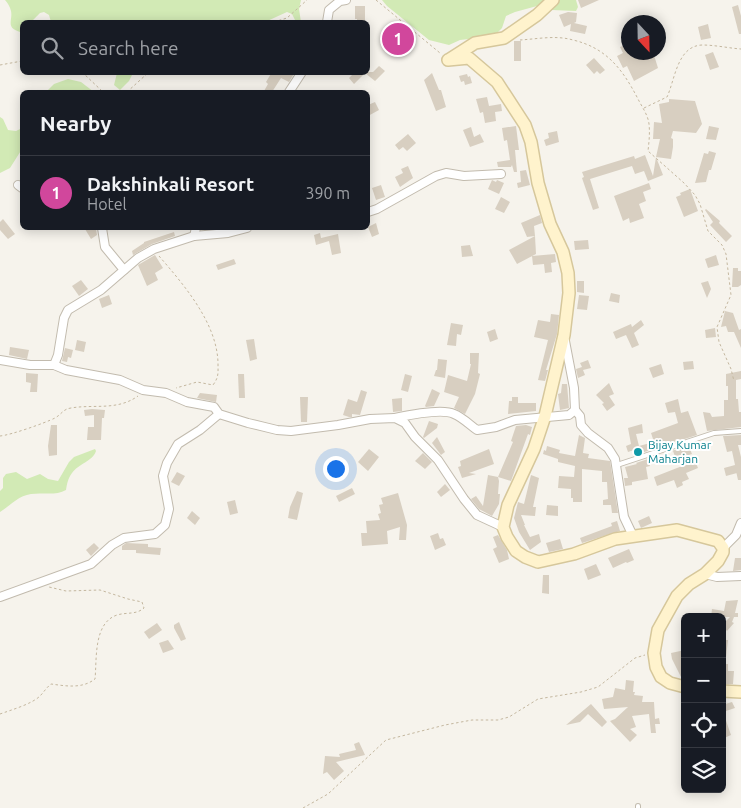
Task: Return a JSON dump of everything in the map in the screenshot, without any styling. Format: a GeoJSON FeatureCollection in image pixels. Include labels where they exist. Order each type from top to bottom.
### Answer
{"type":"FeatureCollection","features":[{"type":"Feature","properties":{"kind":"main road"},"geometry":{"type":"LineString","coordinates":[[448,60],[472,44],[502,39],[532,19],[553,0]]}},
{"type":"Feature","properties":{"kind":"main road"},"geometry":{"type":"LineString","coordinates":[[448,60],[469,58],[497,82],[526,125],[538,183],[550,224],[563,252],[568,272],[569,293],[564,335],[545,416],[534,449],[508,505],[503,526],[507,537],[516,551],[524,557],[538,562],[574,554],[615,539],[677,530],[718,541],[724,552],[718,561],[677,596],[658,630],[654,653],[656,667],[661,677],[670,683],[681,686]]}},
{"type":"Feature","properties":{"kind":"main road"},"geometry":{"type":"LineString","coordinates":[[726,691],[741,692]]}},
{"type":"Feature","properties":{"kind":"street"},"geometry":{"type":"LineString","coordinates":[[327,20],[329,10],[340,1],[346,0]]}},
{"type":"Feature","properties":{"kind":"street"},"geometry":{"type":"LineString","coordinates":[[290,90],[300,75]]}},
{"type":"Feature","properties":{"kind":"street"},"geometry":{"type":"LineString","coordinates":[[370,211],[436,176],[446,173],[464,176],[501,174]]}},
{"type":"Feature","properties":{"kind":"street"},"geometry":{"type":"LineString","coordinates":[[102,230],[105,246],[124,270]]}},
{"type":"Feature","properties":{"kind":"street"},"geometry":{"type":"LineString","coordinates":[[194,236],[196,230]]}},
{"type":"Feature","properties":{"kind":"street"},"geometry":{"type":"LineString","coordinates":[[54,365],[58,355],[64,318],[68,310],[101,290],[138,258],[154,249],[194,236],[239,230]]}},
{"type":"Feature","properties":{"kind":"street"},"geometry":{"type":"LineString","coordinates":[[564,335],[574,388],[575,410],[580,416],[581,425],[588,433],[608,448],[617,465],[618,489],[624,516],[633,536]]}},
{"type":"Feature","properties":{"kind":"street"},"geometry":{"type":"LineString","coordinates":[[0,360],[30,365],[54,365],[66,370],[120,380],[143,390],[166,393],[187,402],[214,408],[219,414],[277,430],[291,431],[370,419],[449,412],[456,414],[477,430],[496,427],[515,420],[545,416],[553,418],[569,415],[575,410]]}},
{"type":"Feature","properties":{"kind":"street"},"geometry":{"type":"LineString","coordinates":[[0,597],[91,564],[112,545],[124,538],[155,534],[165,525],[169,510],[163,476],[167,463],[178,444],[200,430],[219,414]]}},
{"type":"Feature","properties":{"kind":"street"},"geometry":{"type":"LineString","coordinates":[[396,418],[405,423],[415,437],[438,460],[464,500],[477,515],[503,526]]}},
{"type":"Feature","properties":{"kind":"street"},"geometry":{"type":"LineString","coordinates":[[723,548],[736,535],[741,523]]}},
{"type":"Feature","properties":{"kind":"street"},"geometry":{"type":"LineString","coordinates":[[705,574],[717,577],[741,576]]}},
{"type":"Feature","properties":{"kind":"lane"},"geometry":{"type":"LineString","coordinates":[[617,465],[714,433],[741,431]]}},
{"type":"Feature","properties":{"kind":"path"},"geometry":{"type":"LineString","coordinates":[[280,20],[287,18],[307,0]]}},
{"type":"Feature","properties":{"kind":"path"},"geometry":{"type":"LineString","coordinates":[[376,0],[448,60]]}},
{"type":"Feature","properties":{"kind":"path"},"geometry":{"type":"LineString","coordinates":[[502,39],[555,38],[571,39],[586,43],[602,52],[626,76],[643,108],[648,122],[648,151],[684,182],[695,195],[700,204],[708,232],[722,246],[726,254],[731,295],[716,327],[719,342],[731,369],[734,381]]}},
{"type":"Feature","properties":{"kind":"path"},"geometry":{"type":"LineString","coordinates":[[643,108],[667,97],[679,64],[690,48],[700,45],[741,49]]}},
{"type":"Feature","properties":{"kind":"path"},"geometry":{"type":"LineString","coordinates":[[0,65],[20,61]]}},
{"type":"Feature","properties":{"kind":"path"},"geometry":{"type":"LineString","coordinates":[[85,75],[101,90]]}},
{"type":"Feature","properties":{"kind":"path"},"geometry":{"type":"LineString","coordinates":[[129,90],[146,75]]}},
{"type":"Feature","properties":{"kind":"path"},"geometry":{"type":"LineString","coordinates":[[154,249],[196,302],[212,334],[218,356],[218,378],[213,385],[197,382],[166,393]]}},
{"type":"Feature","properties":{"kind":"path"},"geometry":{"type":"LineString","coordinates":[[0,436],[54,419],[63,410],[111,407],[123,404],[140,395],[143,390]]}},
{"type":"Feature","properties":{"kind":"path"},"geometry":{"type":"LineString","coordinates":[[0,714],[41,696],[51,684],[77,686],[88,684],[94,679],[99,637],[110,618],[139,612],[144,608],[142,602],[100,590],[66,591],[42,585],[41,581]]}},
{"type":"Feature","properties":{"kind":"path"},"geometry":{"type":"LineString","coordinates":[[303,808],[328,794],[386,740],[472,720],[503,719],[538,699],[581,692],[598,687],[634,658],[654,653]]}},
{"type":"Feature","properties":{"kind":"green space"},"geometry":{"type":"Polygon","coordinates":[[[5,0],[301,0],[299,9],[301,20],[295,20],[292,14],[287,12],[269,20],[50,20],[49,15],[44,12],[40,13],[33,20],[20,20],[20,32],[11,26],[9,5],[5,0]]]}},
{"type":"Feature","properties":{"kind":"green space"},"geometry":{"type":"Polygon","coordinates":[[[382,0],[576,0],[578,7],[576,11],[552,10],[537,6],[515,12],[506,16],[502,28],[496,34],[460,40],[449,45],[429,40],[382,0]]]}},
{"type":"Feature","properties":{"kind":"green space"},"geometry":{"type":"Polygon","coordinates":[[[116,75],[132,75],[120,90],[114,85],[116,75]]]}},
{"type":"Feature","properties":{"kind":"green space"},"geometry":{"type":"Polygon","coordinates":[[[68,79],[81,82],[91,90],[48,90],[54,84],[68,79]]]}},
{"type":"Feature","properties":{"kind":"green space"},"geometry":{"type":"Polygon","coordinates":[[[0,117],[3,119],[8,130],[16,131],[20,129],[20,152],[10,168],[0,173],[0,117]]]}},
{"type":"Feature","properties":{"kind":"green space"},"geometry":{"type":"Polygon","coordinates":[[[95,449],[96,451],[92,457],[78,467],[71,475],[66,490],[58,493],[26,495],[0,512],[0,491],[3,488],[3,478],[6,474],[16,472],[27,479],[40,474],[48,479],[58,481],[74,457],[95,449]]]}},
{"type":"Feature","properties":{"kind":"building"},"geometry":{"type":"Polygon","coordinates":[[[578,0],[599,0],[581,8],[578,0]]]}},
{"type":"Feature","properties":{"kind":"building"},"geometry":{"type":"Polygon","coordinates":[[[738,5],[741,16],[741,34],[739,34],[732,7],[738,5]]]}},
{"type":"Feature","properties":{"kind":"building"},"geometry":{"type":"Polygon","coordinates":[[[355,6],[365,6],[365,20],[355,19],[355,6]]]}},
{"type":"Feature","properties":{"kind":"building"},"geometry":{"type":"Polygon","coordinates":[[[568,12],[577,13],[576,22],[574,23],[587,26],[585,34],[570,31],[571,24],[564,27],[559,15],[568,12]]]}},
{"type":"Feature","properties":{"kind":"building"},"geometry":{"type":"Polygon","coordinates":[[[708,24],[711,38],[701,40],[698,27],[708,24]]]}},
{"type":"Feature","properties":{"kind":"building"},"geometry":{"type":"Polygon","coordinates":[[[514,41],[521,41],[521,61],[514,61],[514,41]]]}},
{"type":"Feature","properties":{"kind":"building"},"geometry":{"type":"Polygon","coordinates":[[[713,52],[719,67],[710,70],[705,55],[713,52]]]}},
{"type":"Feature","properties":{"kind":"building"},"geometry":{"type":"Polygon","coordinates":[[[621,54],[621,60],[656,60],[658,68],[634,81],[627,66],[623,68],[617,56],[621,54]]]}},
{"type":"Feature","properties":{"kind":"building"},"geometry":{"type":"Polygon","coordinates":[[[594,58],[605,70],[600,74],[597,71],[594,74],[586,65],[594,58]]]}},
{"type":"Feature","properties":{"kind":"building"},"geometry":{"type":"Polygon","coordinates":[[[379,66],[385,71],[375,81],[368,75],[379,66]]]}},
{"type":"Feature","properties":{"kind":"building"},"geometry":{"type":"Polygon","coordinates":[[[432,73],[439,90],[441,90],[446,107],[436,111],[424,80],[432,73]]]}},
{"type":"Feature","properties":{"kind":"building"},"geometry":{"type":"Polygon","coordinates":[[[467,74],[468,77],[470,76],[472,83],[465,85],[464,81],[461,82],[459,76],[467,74]]]}},
{"type":"Feature","properties":{"kind":"building"},"geometry":{"type":"Polygon","coordinates":[[[270,75],[293,75],[289,82],[281,78],[273,90],[265,90],[268,84],[266,82],[270,75]]]}},
{"type":"Feature","properties":{"kind":"building"},"geometry":{"type":"Polygon","coordinates":[[[352,75],[363,75],[354,84],[349,78],[352,75]]]}},
{"type":"Feature","properties":{"kind":"building"},"geometry":{"type":"Polygon","coordinates":[[[487,97],[489,106],[501,104],[502,111],[495,112],[496,121],[485,123],[483,112],[480,113],[476,99],[487,97]]]}},
{"type":"Feature","properties":{"kind":"building"},"geometry":{"type":"Polygon","coordinates":[[[669,99],[695,101],[702,124],[696,133],[673,131],[671,159],[656,157],[660,139],[653,139],[654,122],[662,123],[659,104],[669,102],[669,99]]]}},
{"type":"Feature","properties":{"kind":"building"},"geometry":{"type":"Polygon","coordinates":[[[375,102],[379,110],[370,115],[370,104],[375,102]]]}},
{"type":"Feature","properties":{"kind":"building"},"geometry":{"type":"Polygon","coordinates":[[[516,126],[519,150],[515,150],[517,172],[514,172],[512,165],[511,167],[498,167],[497,162],[510,160],[507,140],[504,141],[502,128],[516,126]]]}},
{"type":"Feature","properties":{"kind":"building"},"geometry":{"type":"Polygon","coordinates":[[[709,126],[719,128],[716,140],[706,139],[709,126]]]}},
{"type":"Feature","properties":{"kind":"building"},"geometry":{"type":"Polygon","coordinates":[[[471,127],[474,137],[480,134],[484,142],[470,147],[463,130],[471,127]]]}},
{"type":"Feature","properties":{"kind":"building"},"geometry":{"type":"Polygon","coordinates":[[[557,131],[559,142],[546,146],[544,140],[549,138],[548,133],[557,131]]]}},
{"type":"Feature","properties":{"kind":"building"},"geometry":{"type":"Polygon","coordinates":[[[408,134],[416,143],[407,151],[403,147],[399,150],[395,145],[408,134]]]}},
{"type":"Feature","properties":{"kind":"building"},"geometry":{"type":"Polygon","coordinates":[[[709,151],[716,153],[706,182],[695,183],[704,153],[708,154],[709,151]]]}},
{"type":"Feature","properties":{"kind":"building"},"geometry":{"type":"Polygon","coordinates":[[[645,155],[653,176],[656,157],[663,175],[648,181],[644,171],[635,174],[632,166],[590,179],[599,208],[593,210],[582,178],[584,177],[582,172],[634,156],[635,159],[645,155]]]}},
{"type":"Feature","properties":{"kind":"building"},"geometry":{"type":"Polygon","coordinates":[[[408,166],[413,178],[400,187],[395,177],[403,173],[401,169],[408,166]]]}},
{"type":"Feature","properties":{"kind":"building"},"geometry":{"type":"Polygon","coordinates":[[[526,170],[530,185],[518,188],[517,183],[521,182],[520,171],[526,170]]]}},
{"type":"Feature","properties":{"kind":"building"},"geometry":{"type":"Polygon","coordinates":[[[492,180],[504,183],[499,194],[488,189],[492,180]]]}},
{"type":"Feature","properties":{"kind":"building"},"geometry":{"type":"Polygon","coordinates":[[[649,183],[651,189],[643,192],[646,201],[639,204],[644,218],[630,223],[629,218],[623,221],[614,196],[649,183]]]}},
{"type":"Feature","properties":{"kind":"building"},"geometry":{"type":"Polygon","coordinates":[[[381,185],[385,197],[376,200],[372,188],[381,185]]]}},
{"type":"Feature","properties":{"kind":"building"},"geometry":{"type":"Polygon","coordinates":[[[690,189],[698,211],[684,217],[676,197],[690,189]]]}},
{"type":"Feature","properties":{"kind":"building"},"geometry":{"type":"Polygon","coordinates":[[[501,197],[510,202],[504,213],[495,209],[501,197]]]}},
{"type":"Feature","properties":{"kind":"building"},"geometry":{"type":"Polygon","coordinates":[[[706,209],[720,221],[719,223],[732,236],[726,242],[710,225],[713,222],[706,209]]]}},
{"type":"Feature","properties":{"kind":"building"},"geometry":{"type":"Polygon","coordinates":[[[540,215],[542,223],[534,226],[535,236],[527,237],[521,223],[540,215]]]}},
{"type":"Feature","properties":{"kind":"building"},"geometry":{"type":"Polygon","coordinates":[[[3,219],[15,234],[8,239],[0,230],[0,222],[3,219]]]}},
{"type":"Feature","properties":{"kind":"building"},"geometry":{"type":"Polygon","coordinates":[[[376,223],[379,234],[372,237],[369,230],[370,226],[376,223]]]}},
{"type":"Feature","properties":{"kind":"building"},"geometry":{"type":"Polygon","coordinates":[[[86,230],[96,230],[97,235],[91,239],[86,230]]]}},
{"type":"Feature","properties":{"kind":"building"},"geometry":{"type":"Polygon","coordinates":[[[174,232],[175,236],[152,244],[133,255],[132,251],[144,242],[174,232]]]}},
{"type":"Feature","properties":{"kind":"building"},"geometry":{"type":"Polygon","coordinates":[[[320,233],[321,238],[338,234],[341,253],[332,255],[329,241],[316,245],[314,235],[320,233]]]}},
{"type":"Feature","properties":{"kind":"building"},"geometry":{"type":"Polygon","coordinates":[[[535,236],[536,254],[517,264],[509,250],[535,236]]]}},
{"type":"Feature","properties":{"kind":"building"},"geometry":{"type":"Polygon","coordinates":[[[588,240],[589,249],[575,250],[574,241],[588,240]]]}},
{"type":"Feature","properties":{"kind":"building"},"geometry":{"type":"Polygon","coordinates":[[[470,245],[473,256],[462,257],[461,246],[470,245]]]}},
{"type":"Feature","properties":{"kind":"building"},"geometry":{"type":"Polygon","coordinates":[[[555,254],[556,262],[551,263],[552,272],[545,273],[544,264],[533,265],[532,256],[555,254]]]}},
{"type":"Feature","properties":{"kind":"building"},"geometry":{"type":"Polygon","coordinates":[[[155,255],[163,268],[155,273],[158,280],[147,286],[138,265],[155,255]]]}},
{"type":"Feature","properties":{"kind":"building"},"geometry":{"type":"Polygon","coordinates":[[[716,255],[719,265],[708,268],[705,259],[716,255]]]}},
{"type":"Feature","properties":{"kind":"building"},"geometry":{"type":"Polygon","coordinates":[[[234,259],[236,264],[218,270],[216,265],[234,259]]]}},
{"type":"Feature","properties":{"kind":"building"},"geometry":{"type":"Polygon","coordinates":[[[733,268],[738,268],[738,271],[741,271],[741,285],[738,287],[732,287],[733,268]]]}},
{"type":"Feature","properties":{"kind":"building"},"geometry":{"type":"Polygon","coordinates":[[[81,280],[88,289],[79,296],[72,286],[81,280]]]}},
{"type":"Feature","properties":{"kind":"building"},"geometry":{"type":"Polygon","coordinates":[[[577,281],[584,281],[584,293],[577,292],[577,281]]]}},
{"type":"Feature","properties":{"kind":"building"},"geometry":{"type":"Polygon","coordinates":[[[708,281],[711,289],[707,298],[701,283],[708,281]]]}},
{"type":"Feature","properties":{"kind":"building"},"geometry":{"type":"Polygon","coordinates":[[[611,293],[620,295],[619,303],[609,301],[611,293]]]}},
{"type":"Feature","properties":{"kind":"building"},"geometry":{"type":"Polygon","coordinates":[[[109,295],[112,304],[102,308],[99,299],[109,295]]]}},
{"type":"Feature","properties":{"kind":"building"},"geometry":{"type":"Polygon","coordinates":[[[579,295],[589,296],[587,310],[577,309],[579,295]]]}},
{"type":"Feature","properties":{"kind":"building"},"geometry":{"type":"Polygon","coordinates":[[[725,311],[733,313],[739,330],[741,329],[741,348],[734,332],[728,332],[726,326],[721,327],[725,311]]]}},
{"type":"Feature","properties":{"kind":"building"},"geometry":{"type":"Polygon","coordinates":[[[551,314],[559,315],[557,334],[546,370],[548,370],[545,381],[538,380],[548,340],[534,337],[538,320],[550,322],[551,314]]]}},
{"type":"Feature","properties":{"kind":"building"},"geometry":{"type":"Polygon","coordinates":[[[641,320],[644,325],[634,333],[639,345],[632,348],[626,335],[616,339],[613,332],[631,324],[632,327],[641,320]]]}},
{"type":"Feature","properties":{"kind":"building"},"geometry":{"type":"Polygon","coordinates":[[[451,323],[463,325],[461,335],[457,334],[456,346],[447,345],[451,323]]]}},
{"type":"Feature","properties":{"kind":"building"},"geometry":{"type":"Polygon","coordinates":[[[715,328],[716,337],[706,338],[705,330],[715,328]]]}},
{"type":"Feature","properties":{"kind":"building"},"geometry":{"type":"Polygon","coordinates":[[[495,329],[498,339],[490,342],[487,332],[495,329]]]}},
{"type":"Feature","properties":{"kind":"building"},"geometry":{"type":"Polygon","coordinates":[[[254,339],[257,359],[250,361],[246,340],[254,339]]]}},
{"type":"Feature","properties":{"kind":"building"},"geometry":{"type":"Polygon","coordinates":[[[77,340],[86,342],[84,352],[75,350],[77,340]]]}},
{"type":"Feature","properties":{"kind":"building"},"geometry":{"type":"Polygon","coordinates":[[[10,347],[29,350],[27,359],[9,355],[10,347]]]}},
{"type":"Feature","properties":{"kind":"building"},"geometry":{"type":"Polygon","coordinates":[[[65,348],[73,350],[71,358],[68,357],[67,362],[62,361],[65,348]]]}},
{"type":"Feature","properties":{"kind":"building"},"geometry":{"type":"Polygon","coordinates":[[[470,353],[479,353],[478,373],[480,374],[475,394],[465,414],[454,408],[459,397],[444,392],[448,375],[467,381],[471,364],[470,353]]]}},
{"type":"Feature","properties":{"kind":"building"},"geometry":{"type":"Polygon","coordinates":[[[438,359],[447,360],[445,378],[434,376],[437,370],[438,359]]]}},
{"type":"Feature","properties":{"kind":"building"},"geometry":{"type":"Polygon","coordinates":[[[588,360],[591,368],[583,370],[585,375],[578,378],[576,369],[582,367],[580,363],[588,360]]]}},
{"type":"Feature","properties":{"kind":"building"},"geometry":{"type":"Polygon","coordinates":[[[693,361],[694,369],[684,370],[683,362],[693,361]]]}},
{"type":"Feature","properties":{"kind":"building"},"geometry":{"type":"Polygon","coordinates":[[[661,364],[664,374],[653,378],[649,368],[661,364]]]}},
{"type":"Feature","properties":{"kind":"building"},"geometry":{"type":"Polygon","coordinates":[[[741,371],[741,379],[736,380],[736,399],[738,399],[739,412],[741,412],[741,427],[707,431],[703,412],[710,413],[712,417],[724,416],[724,400],[728,400],[726,374],[741,371]]]}},
{"type":"Feature","properties":{"kind":"building"},"geometry":{"type":"Polygon","coordinates":[[[26,373],[38,374],[37,392],[30,392],[31,383],[26,382],[26,373]]]}},
{"type":"Feature","properties":{"kind":"building"},"geometry":{"type":"Polygon","coordinates":[[[238,374],[244,374],[245,398],[239,398],[238,374]]]}},
{"type":"Feature","properties":{"kind":"building"},"geometry":{"type":"Polygon","coordinates":[[[405,374],[412,376],[408,392],[401,390],[405,374]]]}},
{"type":"Feature","properties":{"kind":"building"},"geometry":{"type":"Polygon","coordinates":[[[609,383],[614,394],[609,396],[615,405],[607,411],[602,404],[604,403],[596,395],[609,383]]]}},
{"type":"Feature","properties":{"kind":"building"},"geometry":{"type":"Polygon","coordinates":[[[562,384],[567,384],[569,408],[560,410],[558,394],[561,393],[562,384]]]}},
{"type":"Feature","properties":{"kind":"building"},"geometry":{"type":"Polygon","coordinates":[[[432,389],[440,393],[434,406],[426,407],[425,406],[432,389]]]}},
{"type":"Feature","properties":{"kind":"building"},"geometry":{"type":"Polygon","coordinates":[[[361,390],[367,392],[360,415],[352,414],[352,417],[349,417],[343,415],[348,399],[357,402],[361,390]]]}},
{"type":"Feature","properties":{"kind":"building"},"geometry":{"type":"Polygon","coordinates":[[[200,393],[217,395],[216,402],[197,398],[200,393]]]}},
{"type":"Feature","properties":{"kind":"building"},"geometry":{"type":"Polygon","coordinates":[[[300,397],[308,397],[307,422],[301,422],[300,397]]]}},
{"type":"Feature","properties":{"kind":"building"},"geometry":{"type":"Polygon","coordinates":[[[512,397],[518,397],[518,403],[536,403],[536,411],[508,414],[509,401],[512,401],[512,397]]]}},
{"type":"Feature","properties":{"kind":"building"},"geometry":{"type":"Polygon","coordinates":[[[402,398],[402,411],[393,412],[392,399],[402,398]]]}},
{"type":"Feature","properties":{"kind":"building"},"geometry":{"type":"Polygon","coordinates":[[[678,399],[681,413],[688,411],[697,435],[635,455],[634,450],[628,452],[626,446],[631,444],[628,428],[642,424],[643,433],[636,434],[639,446],[654,442],[651,433],[678,423],[675,412],[668,413],[665,403],[678,399]]]}},
{"type":"Feature","properties":{"kind":"building"},"geometry":{"type":"Polygon","coordinates":[[[84,410],[105,410],[104,418],[102,418],[101,440],[87,440],[88,427],[94,427],[94,415],[85,416],[84,410]]]}},
{"type":"Feature","properties":{"kind":"building"},"geometry":{"type":"Polygon","coordinates":[[[429,421],[438,424],[437,428],[424,438],[423,437],[429,421]]]}},
{"type":"Feature","properties":{"kind":"building"},"geometry":{"type":"Polygon","coordinates":[[[51,425],[57,425],[57,455],[49,456],[48,446],[51,425]]]}},
{"type":"Feature","properties":{"kind":"building"},"geometry":{"type":"Polygon","coordinates":[[[526,425],[532,427],[530,435],[528,434],[511,481],[498,477],[513,442],[511,441],[516,426],[526,425]]]}},
{"type":"Feature","properties":{"kind":"building"},"geometry":{"type":"Polygon","coordinates":[[[579,435],[585,438],[583,453],[589,454],[588,458],[610,461],[618,513],[612,513],[611,505],[603,505],[603,500],[608,499],[607,482],[602,482],[602,471],[582,469],[582,502],[573,502],[571,489],[558,488],[559,476],[574,477],[575,466],[558,462],[558,459],[543,454],[544,450],[546,451],[547,446],[560,450],[559,453],[575,456],[579,435]]]}},
{"type":"Feature","properties":{"kind":"building"},"geometry":{"type":"Polygon","coordinates":[[[741,435],[741,445],[738,445],[741,457],[741,480],[738,480],[736,473],[726,476],[724,468],[735,465],[732,451],[727,452],[723,436],[741,435]]]}},
{"type":"Feature","properties":{"kind":"building"},"geometry":{"type":"Polygon","coordinates":[[[437,437],[445,452],[441,455],[432,443],[437,437]]]}},
{"type":"Feature","properties":{"kind":"building"},"geometry":{"type":"Polygon","coordinates":[[[697,443],[689,447],[692,454],[676,459],[673,451],[659,455],[697,443]]]}},
{"type":"Feature","properties":{"kind":"building"},"geometry":{"type":"Polygon","coordinates":[[[369,449],[379,457],[368,471],[358,462],[369,449]]]}},
{"type":"Feature","properties":{"kind":"building"},"geometry":{"type":"Polygon","coordinates":[[[489,449],[494,464],[469,473],[476,474],[462,478],[458,467],[461,466],[460,461],[489,449]]]}},
{"type":"Feature","properties":{"kind":"building"},"geometry":{"type":"Polygon","coordinates":[[[423,453],[432,462],[425,469],[415,461],[423,453]]]}},
{"type":"Feature","properties":{"kind":"building"},"geometry":{"type":"Polygon","coordinates":[[[648,459],[650,466],[646,467],[648,479],[632,482],[632,485],[625,486],[624,478],[628,478],[625,467],[648,459]]]}},
{"type":"Feature","properties":{"kind":"building"},"geometry":{"type":"Polygon","coordinates":[[[695,461],[698,468],[686,473],[689,479],[682,482],[683,485],[677,488],[674,480],[657,486],[654,477],[695,461]]]}},
{"type":"Feature","properties":{"kind":"building"},"geometry":{"type":"Polygon","coordinates":[[[177,472],[185,476],[179,486],[171,482],[177,472]]]}},
{"type":"Feature","properties":{"kind":"building"},"geometry":{"type":"Polygon","coordinates":[[[488,475],[498,477],[499,481],[499,504],[492,516],[479,509],[471,499],[476,496],[483,506],[488,475]]]}},
{"type":"Feature","properties":{"kind":"building"},"geometry":{"type":"Polygon","coordinates":[[[531,475],[539,478],[533,507],[536,507],[535,516],[521,515],[530,537],[539,534],[541,542],[530,550],[519,532],[514,518],[518,502],[524,504],[531,475]]]}},
{"type":"Feature","properties":{"kind":"building"},"geometry":{"type":"Polygon","coordinates":[[[445,484],[450,490],[441,497],[437,492],[445,484]]]}},
{"type":"Feature","properties":{"kind":"building"},"geometry":{"type":"Polygon","coordinates":[[[352,488],[355,494],[339,502],[336,496],[352,488]]]}},
{"type":"Feature","properties":{"kind":"building"},"geometry":{"type":"Polygon","coordinates":[[[297,491],[303,493],[297,520],[288,518],[290,507],[297,491]]]}},
{"type":"Feature","properties":{"kind":"building"},"geometry":{"type":"Polygon","coordinates":[[[398,493],[407,525],[406,540],[399,540],[400,527],[387,531],[388,544],[362,546],[361,533],[367,533],[366,521],[380,520],[378,514],[381,513],[379,505],[383,504],[381,498],[398,493]]]}},
{"type":"Feature","properties":{"kind":"building"},"geometry":{"type":"Polygon","coordinates":[[[235,500],[238,513],[230,515],[227,502],[235,500]]]}},
{"type":"Feature","properties":{"kind":"building"},"geometry":{"type":"Polygon","coordinates":[[[547,505],[558,506],[558,516],[546,515],[547,505]]]}},
{"type":"Feature","properties":{"kind":"building"},"geometry":{"type":"Polygon","coordinates":[[[192,511],[200,518],[195,525],[187,518],[192,511]]]}},
{"type":"Feature","properties":{"kind":"building"},"geometry":{"type":"Polygon","coordinates":[[[649,516],[652,523],[641,528],[638,521],[649,516]]]}},
{"type":"Feature","properties":{"kind":"building"},"geometry":{"type":"Polygon","coordinates":[[[617,521],[620,531],[582,543],[580,538],[612,526],[611,523],[617,521]]]}},
{"type":"Feature","properties":{"kind":"building"},"geometry":{"type":"Polygon","coordinates":[[[438,533],[440,539],[443,538],[446,545],[435,550],[430,536],[438,533]]]}},
{"type":"Feature","properties":{"kind":"building"},"geometry":{"type":"Polygon","coordinates":[[[498,535],[507,550],[509,559],[499,563],[493,549],[497,547],[493,537],[498,535]]]}},
{"type":"Feature","properties":{"kind":"building"},"geometry":{"type":"Polygon","coordinates":[[[560,539],[563,549],[549,552],[546,543],[560,539]]]}},
{"type":"Feature","properties":{"kind":"building"},"geometry":{"type":"Polygon","coordinates":[[[94,543],[99,548],[91,556],[86,550],[94,543]]]}},
{"type":"Feature","properties":{"kind":"building"},"geometry":{"type":"Polygon","coordinates":[[[126,543],[148,544],[148,547],[161,548],[160,555],[136,553],[136,550],[122,550],[122,546],[126,543]]]}},
{"type":"Feature","properties":{"kind":"building"},"geometry":{"type":"Polygon","coordinates":[[[629,549],[634,560],[613,568],[608,558],[629,549]]]}},
{"type":"Feature","properties":{"kind":"building"},"geometry":{"type":"Polygon","coordinates":[[[735,558],[741,558],[741,570],[733,571],[735,558]]]}},
{"type":"Feature","properties":{"kind":"building"},"geometry":{"type":"Polygon","coordinates":[[[596,564],[601,575],[588,580],[584,569],[596,564]]]}},
{"type":"Feature","properties":{"kind":"building"},"geometry":{"type":"Polygon","coordinates":[[[543,575],[549,575],[549,594],[542,593],[543,575]]]}},
{"type":"Feature","properties":{"kind":"building"},"geometry":{"type":"Polygon","coordinates":[[[738,600],[735,613],[738,613],[738,617],[734,617],[732,622],[734,623],[727,631],[726,621],[730,617],[726,617],[726,613],[712,613],[712,609],[724,611],[726,601],[738,600]]]}},
{"type":"Feature","properties":{"kind":"building"},"geometry":{"type":"Polygon","coordinates":[[[179,622],[186,639],[181,641],[174,628],[174,625],[179,622]]]}},
{"type":"Feature","properties":{"kind":"building"},"geometry":{"type":"Polygon","coordinates":[[[157,623],[162,630],[149,639],[144,632],[157,623]]]}},
{"type":"Feature","properties":{"kind":"building"},"geometry":{"type":"Polygon","coordinates":[[[168,640],[174,649],[163,653],[159,643],[168,640]]]}},
{"type":"Feature","properties":{"kind":"building"},"geometry":{"type":"Polygon","coordinates":[[[726,640],[728,640],[726,657],[726,640]]]}},
{"type":"Feature","properties":{"kind":"building"},"geometry":{"type":"Polygon","coordinates":[[[681,651],[681,677],[672,659],[671,653],[681,651]]]}},
{"type":"Feature","properties":{"kind":"building"},"geometry":{"type":"Polygon","coordinates":[[[726,664],[728,664],[728,671],[734,671],[733,684],[726,684],[726,664]]]}},
{"type":"Feature","properties":{"kind":"building"},"geometry":{"type":"Polygon","coordinates":[[[626,680],[634,681],[634,695],[643,696],[642,702],[654,702],[655,719],[659,718],[660,724],[655,724],[656,733],[651,733],[649,714],[632,716],[636,727],[630,729],[637,735],[630,742],[610,721],[628,707],[604,709],[602,699],[613,697],[615,688],[625,690],[626,680]]]}},
{"type":"Feature","properties":{"kind":"building"},"geometry":{"type":"Polygon","coordinates":[[[732,702],[735,708],[726,711],[726,704],[732,702]]]}},
{"type":"Feature","properties":{"kind":"building"},"geometry":{"type":"Polygon","coordinates":[[[591,704],[607,722],[602,727],[588,714],[580,722],[566,725],[591,704]]]}},
{"type":"Feature","properties":{"kind":"building"},"geometry":{"type":"Polygon","coordinates":[[[726,721],[731,735],[726,737],[726,721]]]}},
{"type":"Feature","properties":{"kind":"building"},"geometry":{"type":"Polygon","coordinates":[[[359,742],[365,755],[336,762],[344,771],[334,780],[327,772],[323,774],[325,756],[340,757],[339,754],[356,750],[354,744],[359,742]]]}},
{"type":"Feature","properties":{"kind":"place","name":"Dakshinkali Resort"},"geometry":{"type":"Point","coordinates":[398,39]}},
{"type":"Feature","properties":{"kind":"place","name":"Bijay Kumar Maharjan"},"geometry":{"type":"Point","coordinates":[638,452]}}]}
